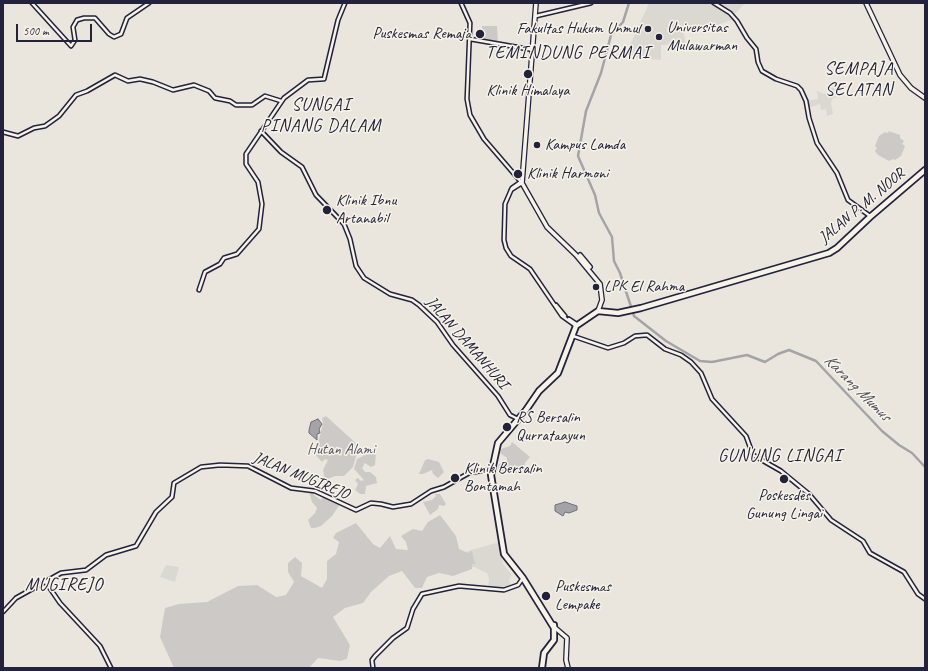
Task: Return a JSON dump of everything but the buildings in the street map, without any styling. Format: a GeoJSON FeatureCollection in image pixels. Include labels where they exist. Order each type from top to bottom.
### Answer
{"type":"FeatureCollection","features":[{"type":"Feature","properties":{"kind":"highway","name":"JALAN P. M. NOOR"},"geometry":{"type":"LineString","coordinates":[[599,311],[618,313],[634,309],[831,252],[925,170]]}},
{"type":"Feature","properties":{"kind":"highway"},"geometry":{"type":"LineString","coordinates":[[523,578],[503,552],[491,478],[499,442],[519,419],[540,390],[558,373],[576,325],[599,311]]}},
{"type":"Feature","properties":{"kind":"highway"},"geometry":{"type":"LineString","coordinates":[[540,390],[560,373],[576,325]]}},
{"type":"Feature","properties":{"kind":"highway"},"geometry":{"type":"LineString","coordinates":[[492,469],[505,553],[523,578],[555,629],[553,642],[544,654],[542,668]]}},
{"type":"Feature","properties":{"kind":"main road"},"geometry":{"type":"LineString","coordinates":[[537,3],[522,180],[538,213],[550,229],[582,257],[599,279],[604,292],[604,302],[599,311]]}},
{"type":"Feature","properties":{"kind":"main road"},"geometry":{"type":"LineString","coordinates":[[867,3],[901,74],[911,88],[924,97]]}},
{"type":"Feature","properties":{"kind":"main road"},"geometry":{"type":"LineString","coordinates":[[516,176],[522,180]]}},
{"type":"Feature","properties":{"kind":"main road"},"geometry":{"type":"LineString","coordinates":[[555,629],[567,638],[566,662],[568,668]]}},
{"type":"Feature","properties":{"kind":"street"},"geometry":{"type":"LineString","coordinates":[[32,3],[71,46],[75,40],[73,26],[78,20],[84,18],[95,18],[114,37],[121,34],[126,18],[150,3]]}},
{"type":"Feature","properties":{"kind":"street"},"geometry":{"type":"LineString","coordinates":[[199,290],[204,274],[220,264],[224,258],[237,254],[260,227],[262,204],[258,182],[246,164],[246,158],[261,131],[281,101],[309,79],[324,79],[338,20],[345,3]]}},
{"type":"Feature","properties":{"kind":"street"},"geometry":{"type":"LineString","coordinates":[[461,3],[470,21],[467,102],[470,115],[481,136],[516,176]]}},
{"type":"Feature","properties":{"kind":"street"},"geometry":{"type":"LineString","coordinates":[[536,16],[591,3]]}},
{"type":"Feature","properties":{"kind":"street"},"geometry":{"type":"LineString","coordinates":[[714,3],[730,13],[737,21],[747,39],[756,49],[758,62],[762,70],[776,79],[797,86],[801,90],[806,101],[808,118],[817,143],[837,173],[850,203],[870,217]]}},
{"type":"Feature","properties":{"kind":"street"},"geometry":{"type":"LineString","coordinates":[[470,39],[532,51]]}},
{"type":"Feature","properties":{"kind":"street"},"geometry":{"type":"LineString","coordinates":[[3,132],[18,136],[34,128],[45,126],[59,116],[78,94],[87,92],[115,75],[128,81],[140,79],[153,82],[173,90],[194,85],[209,91],[215,98],[230,101],[236,105],[252,105],[265,96],[281,101]]}},
{"type":"Feature","properties":{"kind":"street","name":"JALAN DAMANHURI"},"geometry":{"type":"LineString","coordinates":[[261,131],[281,152],[302,167],[316,194],[344,224],[350,239],[356,266],[364,278],[390,294],[408,299],[420,305],[437,322],[453,345],[498,396],[509,413],[519,419]]}},
{"type":"Feature","properties":{"kind":"street"},"geometry":{"type":"LineString","coordinates":[[522,180],[511,190],[504,211],[504,240],[506,248],[511,256],[530,269],[562,314],[576,325]]}},
{"type":"Feature","properties":{"kind":"street"},"geometry":{"type":"LineString","coordinates":[[573,336],[608,348],[642,334],[651,336],[659,345],[681,355],[694,364],[701,373],[712,399],[746,436],[752,454],[781,471],[808,494],[831,520],[863,541],[870,553],[904,572],[918,594],[925,599]]}},
{"type":"Feature","properties":{"kind":"street","name":"JALAN MUGIREJO"},"geometry":{"type":"LineString","coordinates":[[3,612],[16,598],[65,571],[86,570],[106,555],[136,546],[156,512],[172,497],[174,483],[198,468],[206,466],[248,466],[291,488],[315,491],[356,510],[372,503],[393,507],[411,504],[430,491],[445,486],[468,473],[492,469]]}},
{"type":"Feature","properties":{"kind":"street"},"geometry":{"type":"LineString","coordinates":[[373,668],[372,660],[375,656],[393,638],[407,628],[413,609],[422,594],[459,586],[504,590],[518,585],[523,578]]}},
{"type":"Feature","properties":{"kind":"street"},"geometry":{"type":"LineString","coordinates":[[45,581],[60,603],[100,646],[111,668]]}},
{"type":"Feature","properties":{"kind":"shaded area","name":"Universitas Mulawarman"},"geometry":{"type":"Polygon","coordinates":[[[649,3],[745,3],[734,15],[734,19],[715,26],[698,26],[683,30],[686,44],[661,45],[661,60],[639,58],[626,54],[649,3]]]}},
{"type":"Feature","properties":{"kind":"shaded area"},"geometry":{"type":"Polygon","coordinates":[[[834,87],[836,98],[833,98],[831,103],[833,114],[827,116],[826,109],[821,110],[820,104],[808,108],[806,101],[818,99],[817,91],[824,94],[831,92],[830,88],[834,87]]]}},
{"type":"Feature","properties":{"kind":"shaded area"},"geometry":{"type":"Polygon","coordinates":[[[318,419],[322,424],[319,429],[320,433],[317,434],[317,440],[309,433],[309,430],[311,422],[318,419]]]}},
{"type":"Feature","properties":{"kind":"shaded area"},"geometry":{"type":"Polygon","coordinates":[[[565,502],[577,506],[577,510],[569,513],[565,512],[563,516],[555,511],[555,505],[565,502]]]}},
{"type":"Feature","properties":{"kind":"shaded area"},"geometry":{"type":"Polygon","coordinates":[[[500,542],[503,564],[512,575],[509,579],[511,588],[503,590],[488,588],[489,579],[487,573],[474,567],[469,568],[461,554],[500,542]]]}},
{"type":"Feature","properties":{"kind":"shaded area"},"geometry":{"type":"Polygon","coordinates":[[[166,565],[179,567],[175,582],[160,577],[166,565]]]}},
{"type":"Feature","properties":{"kind":"green space"},"geometry":{"type":"Polygon","coordinates":[[[482,26],[497,26],[498,42],[482,39],[482,26]]]}},
{"type":"Feature","properties":{"kind":"green space"},"geometry":{"type":"Polygon","coordinates":[[[889,131],[900,135],[900,138],[904,141],[902,144],[905,146],[901,156],[895,160],[893,159],[889,161],[878,155],[875,151],[877,148],[875,146],[879,136],[885,132],[888,133],[889,131]]]}},
{"type":"Feature","properties":{"kind":"green space","name":"Hutan Alami"},"geometry":{"type":"Polygon","coordinates":[[[326,416],[359,446],[353,467],[344,476],[335,476],[325,480],[323,470],[328,460],[325,459],[322,462],[312,451],[318,444],[323,423],[322,418],[326,416]]]}},
{"type":"Feature","properties":{"kind":"green space"},"geometry":{"type":"Polygon","coordinates":[[[512,442],[530,457],[525,463],[522,474],[501,472],[498,468],[499,464],[507,461],[507,458],[500,453],[501,449],[510,446],[512,442]]]}},
{"type":"Feature","properties":{"kind":"green space","name":"Hutan Alami"},"geometry":{"type":"Polygon","coordinates":[[[373,451],[376,453],[375,465],[371,467],[365,463],[362,468],[365,472],[370,472],[376,477],[377,483],[366,486],[365,494],[360,494],[355,490],[358,484],[355,480],[358,478],[361,481],[364,480],[354,469],[357,459],[373,451]]]}},
{"type":"Feature","properties":{"kind":"green space","name":"Hutan Alami"},"geometry":{"type":"Polygon","coordinates":[[[428,459],[439,462],[444,472],[438,478],[433,474],[432,470],[419,474],[425,460],[428,459]]]}},
{"type":"Feature","properties":{"kind":"green space","name":"Hutan Alami"},"geometry":{"type":"Polygon","coordinates":[[[309,492],[313,493],[321,500],[323,497],[340,504],[332,516],[321,526],[315,528],[311,528],[308,520],[315,513],[317,508],[312,502],[309,492]]]}},
{"type":"Feature","properties":{"kind":"green space"},"geometry":{"type":"Polygon","coordinates":[[[435,494],[440,494],[446,504],[444,506],[439,505],[438,509],[430,515],[423,502],[432,500],[436,496],[435,494]]]}},
{"type":"Feature","properties":{"kind":"green space"},"geometry":{"type":"Polygon","coordinates":[[[440,515],[456,536],[459,549],[468,553],[472,551],[475,564],[472,564],[472,569],[453,576],[439,573],[427,577],[422,588],[415,588],[402,571],[389,576],[371,592],[363,603],[345,608],[333,617],[350,645],[347,659],[340,661],[318,658],[309,668],[174,668],[160,637],[165,608],[179,604],[207,602],[238,586],[257,585],[276,597],[286,595],[294,582],[288,572],[288,563],[295,557],[302,563],[301,576],[322,588],[327,579],[327,561],[336,554],[339,542],[333,538],[336,533],[356,523],[373,544],[380,548],[390,536],[396,549],[408,550],[406,542],[401,536],[413,529],[422,531],[428,522],[440,515]]]}},
{"type":"Feature","properties":{"kind":"waterway","name":"Karang Mumus"},"geometry":{"type":"LineString","coordinates":[[629,3],[623,22],[611,35],[601,73],[586,111],[578,156],[595,195],[599,213],[612,237],[614,261],[620,273],[634,316],[666,341],[700,361],[712,362],[747,355],[765,362],[778,354],[789,350],[816,361],[882,431],[899,445],[912,453],[925,467]]}},
{"type":"Feature","properties":{"kind":"place","name":"Fakultas Hukum Unmul"},"geometry":{"type":"Point","coordinates":[648,29]}},
{"type":"Feature","properties":{"kind":"place","name":"Puskesmas Remaja"},"geometry":{"type":"Point","coordinates":[480,34]}},
{"type":"Feature","properties":{"kind":"place","name":"Universitas Mulawarman"},"geometry":{"type":"Point","coordinates":[659,37]}},
{"type":"Feature","properties":{"kind":"place","name":"Klinik Himalaya"},"geometry":{"type":"Point","coordinates":[528,74]}},
{"type":"Feature","properties":{"kind":"place","name":"Kampus Lamda"},"geometry":{"type":"Point","coordinates":[537,145]}},
{"type":"Feature","properties":{"kind":"place","name":"Klinik Harmoni"},"geometry":{"type":"Point","coordinates":[518,174]}},
{"type":"Feature","properties":{"kind":"place","name":"Klinik Ibnu Artanabil"},"geometry":{"type":"Point","coordinates":[327,210]}},
{"type":"Feature","properties":{"kind":"place","name":"LPK El Rahma"},"geometry":{"type":"Point","coordinates":[596,287]}},
{"type":"Feature","properties":{"kind":"place","name":"RS Bersalin Qurrataayun"},"geometry":{"type":"Point","coordinates":[507,427]}},
{"type":"Feature","properties":{"kind":"place","name":"Klinik Bersalin Bontamah"},"geometry":{"type":"Point","coordinates":[455,478]}},
{"type":"Feature","properties":{"kind":"place","name":"Poskesdes Gunung Lingai"},"geometry":{"type":"Point","coordinates":[784,479]}},
{"type":"Feature","properties":{"kind":"place","name":"Puskesmas Lempake"},"geometry":{"type":"Point","coordinates":[546,596]}},
{"type":"Feature","properties":{"kind":"district","name":"TEMINDUNG PERMAI"},"geometry":{"type":"Point","coordinates":[568,53]}},
{"type":"Feature","properties":{"kind":"district","name":"SEMPAJA SELATAN"},"geometry":{"type":"Point","coordinates":[859,79]}},
{"type":"Feature","properties":{"kind":"district","name":"SUNGAI PINANG DALAM"},"geometry":{"type":"Point","coordinates":[321,115]}},
{"type":"Feature","properties":{"kind":"district","name":"GUNUNG LINGAI"},"geometry":{"type":"Point","coordinates":[780,456]}},
{"type":"Feature","properties":{"kind":"district","name":"MUGIREJO"},"geometry":{"type":"Point","coordinates":[64,585]}}]}
